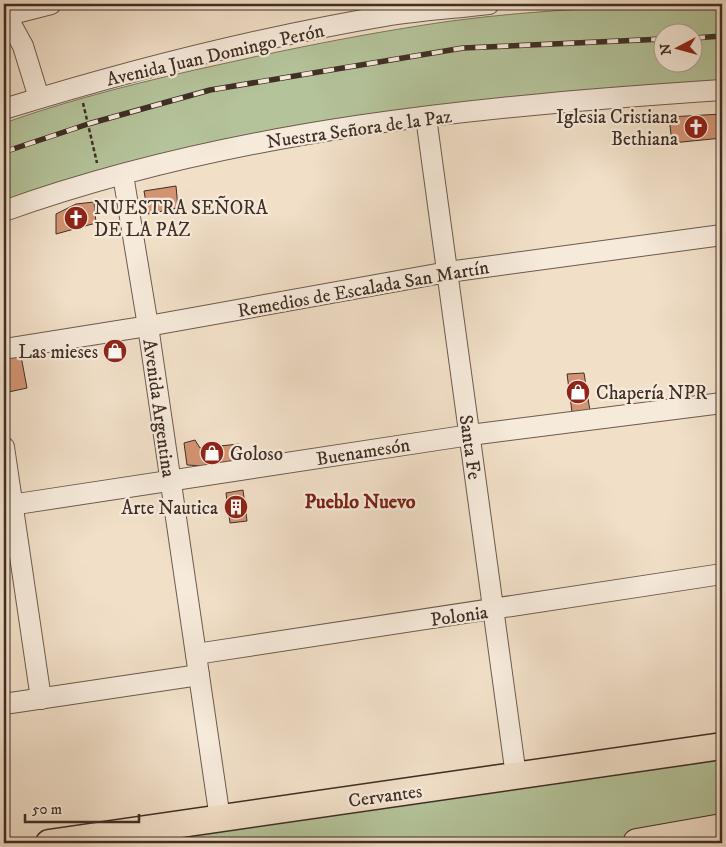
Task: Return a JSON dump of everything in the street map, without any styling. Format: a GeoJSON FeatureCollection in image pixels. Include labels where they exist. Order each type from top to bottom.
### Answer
{"type":"FeatureCollection","features":[{"type":"Feature","properties":{"kind":"highway"},"geometry":{"type":"LineString","coordinates":[[637,843],[722,828]]}},
{"type":"Feature","properties":{"kind":"main road","name":"Cervantes"},"geometry":{"type":"LineString","coordinates":[[48,843],[722,746]]}},
{"type":"Feature","properties":{"kind":"street"},"geometry":{"type":"LineString","coordinates":[[39,98],[23,46],[5,16],[51,4]]}},
{"type":"Feature","properties":{"kind":"street","name":"Avenida Juan Domingo Perón"},"geometry":{"type":"LineString","coordinates":[[4,109],[79,86],[257,42],[392,15],[489,4]]}},
{"type":"Feature","properties":{"kind":"street","name":"Nuestra Señora de la Paz"},"geometry":{"type":"LineString","coordinates":[[4,211],[123,175],[259,141],[426,118],[584,100],[722,90]]}},
{"type":"Feature","properties":{"kind":"street","name":"Santa Fe"},"geometry":{"type":"LineString","coordinates":[[426,118],[516,776]]}},
{"type":"Feature","properties":{"kind":"street","name":"Avenida Argentina"},"geometry":{"type":"LineString","coordinates":[[123,175],[148,326],[220,819]]}},
{"type":"Feature","properties":{"kind":"street","name":"Remedios de Escalada San Martín"},"geometry":{"type":"LineString","coordinates":[[4,348],[148,326],[448,272],[722,235]]}},
{"type":"Feature","properties":{"kind":"street","name":"Buenamesón"},"geometry":{"type":"LineString","coordinates":[[8,506],[470,435],[722,403]]}},
{"type":"Feature","properties":{"kind":"street"},"geometry":{"type":"LineString","coordinates":[[4,447],[8,506],[41,699]]}},
{"type":"Feature","properties":{"kind":"street","name":"Polonia"},"geometry":{"type":"LineString","coordinates":[[196,654],[722,574]]}},
{"type":"Feature","properties":{"kind":"street"},"geometry":{"type":"LineString","coordinates":[[4,704],[199,676]]}},
{"type":"Feature","properties":{"kind":"path"},"geometry":{"type":"LineString","coordinates":[[79,86],[101,182]]}},
{"type":"Feature","properties":{"kind":"green space"},"geometry":{"type":"Polygon","coordinates":[[[722,5],[722,82],[489,100],[4,202],[4,123],[31,114],[167,76],[336,40],[422,25],[485,17],[620,7],[722,5]]]}},
{"type":"Feature","properties":{"kind":"green space"},"geometry":{"type":"Polygon","coordinates":[[[722,746],[722,843],[49,843],[722,746]]]}},
{"type":"Feature","properties":{"kind":"building","name":"Iglesia Cristiana Bethiana"},"geometry":{"type":"Polygon","coordinates":[[[722,114],[722,138],[672,143],[669,117],[722,114]]]}},
{"type":"Feature","properties":{"kind":"building"},"geometry":{"type":"Polygon","coordinates":[[[176,186],[178,208],[148,214],[144,191],[176,186]]]}},
{"type":"Feature","properties":{"kind":"building","name":"NUESTRA SEÑORA DE LA PAZ"},"geometry":{"type":"Polygon","coordinates":[[[94,202],[96,223],[56,234],[56,214],[76,204],[94,202]]]}},
{"type":"Feature","properties":{"kind":"building","name":"Las mieses"},"geometry":{"type":"Polygon","coordinates":[[[108,341],[116,341],[120,346],[122,356],[110,357],[108,341]]]}},
{"type":"Feature","properties":{"kind":"building"},"geometry":{"type":"Polygon","coordinates":[[[21,356],[27,388],[4,393],[4,359],[21,356]]]}},
{"type":"Feature","properties":{"kind":"building","name":"Chapería NPR"},"geometry":{"type":"Polygon","coordinates":[[[584,373],[590,411],[572,412],[567,374],[584,373]]]}},
{"type":"Feature","properties":{"kind":"building","name":"Goloso"},"geometry":{"type":"Polygon","coordinates":[[[195,440],[200,448],[239,444],[241,459],[204,466],[187,465],[184,443],[195,440]]]}},
{"type":"Feature","properties":{"kind":"building","name":"Arte Nautica"},"geometry":{"type":"Polygon","coordinates":[[[243,490],[247,521],[230,523],[226,493],[243,490]]]}},
{"type":"Feature","properties":{"kind":"railway"},"geometry":{"type":"LineString","coordinates":[[704,37],[722,36]]}},
{"type":"Feature","properties":{"kind":"railway"},"geometry":{"type":"LineString","coordinates":[[4,152],[88,124],[210,90],[463,48],[654,39]]}},
{"type":"Feature","properties":{"kind":"place","name":"Iglesia Cristiana Bethiana"},"geometry":{"type":"Point","coordinates":[696,127]}},
{"type":"Feature","properties":{"kind":"place","name":"NUESTRA SEÑORA DE LA PAZ"},"geometry":{"type":"Point","coordinates":[76,218]}},
{"type":"Feature","properties":{"kind":"place","name":"Las mieses"},"geometry":{"type":"Point","coordinates":[115,351]}},
{"type":"Feature","properties":{"kind":"place","name":"Chapería NPR"},"geometry":{"type":"Point","coordinates":[578,392]}},
{"type":"Feature","properties":{"kind":"place","name":"Goloso"},"geometry":{"type":"Point","coordinates":[212,453]}},
{"type":"Feature","properties":{"kind":"place","name":"Arte Nautica"},"geometry":{"type":"Point","coordinates":[236,507]}},
{"type":"Feature","properties":{"kind":"district","name":"Pueblo Nuevo"},"geometry":{"type":"Point","coordinates":[360,501]}}]}
